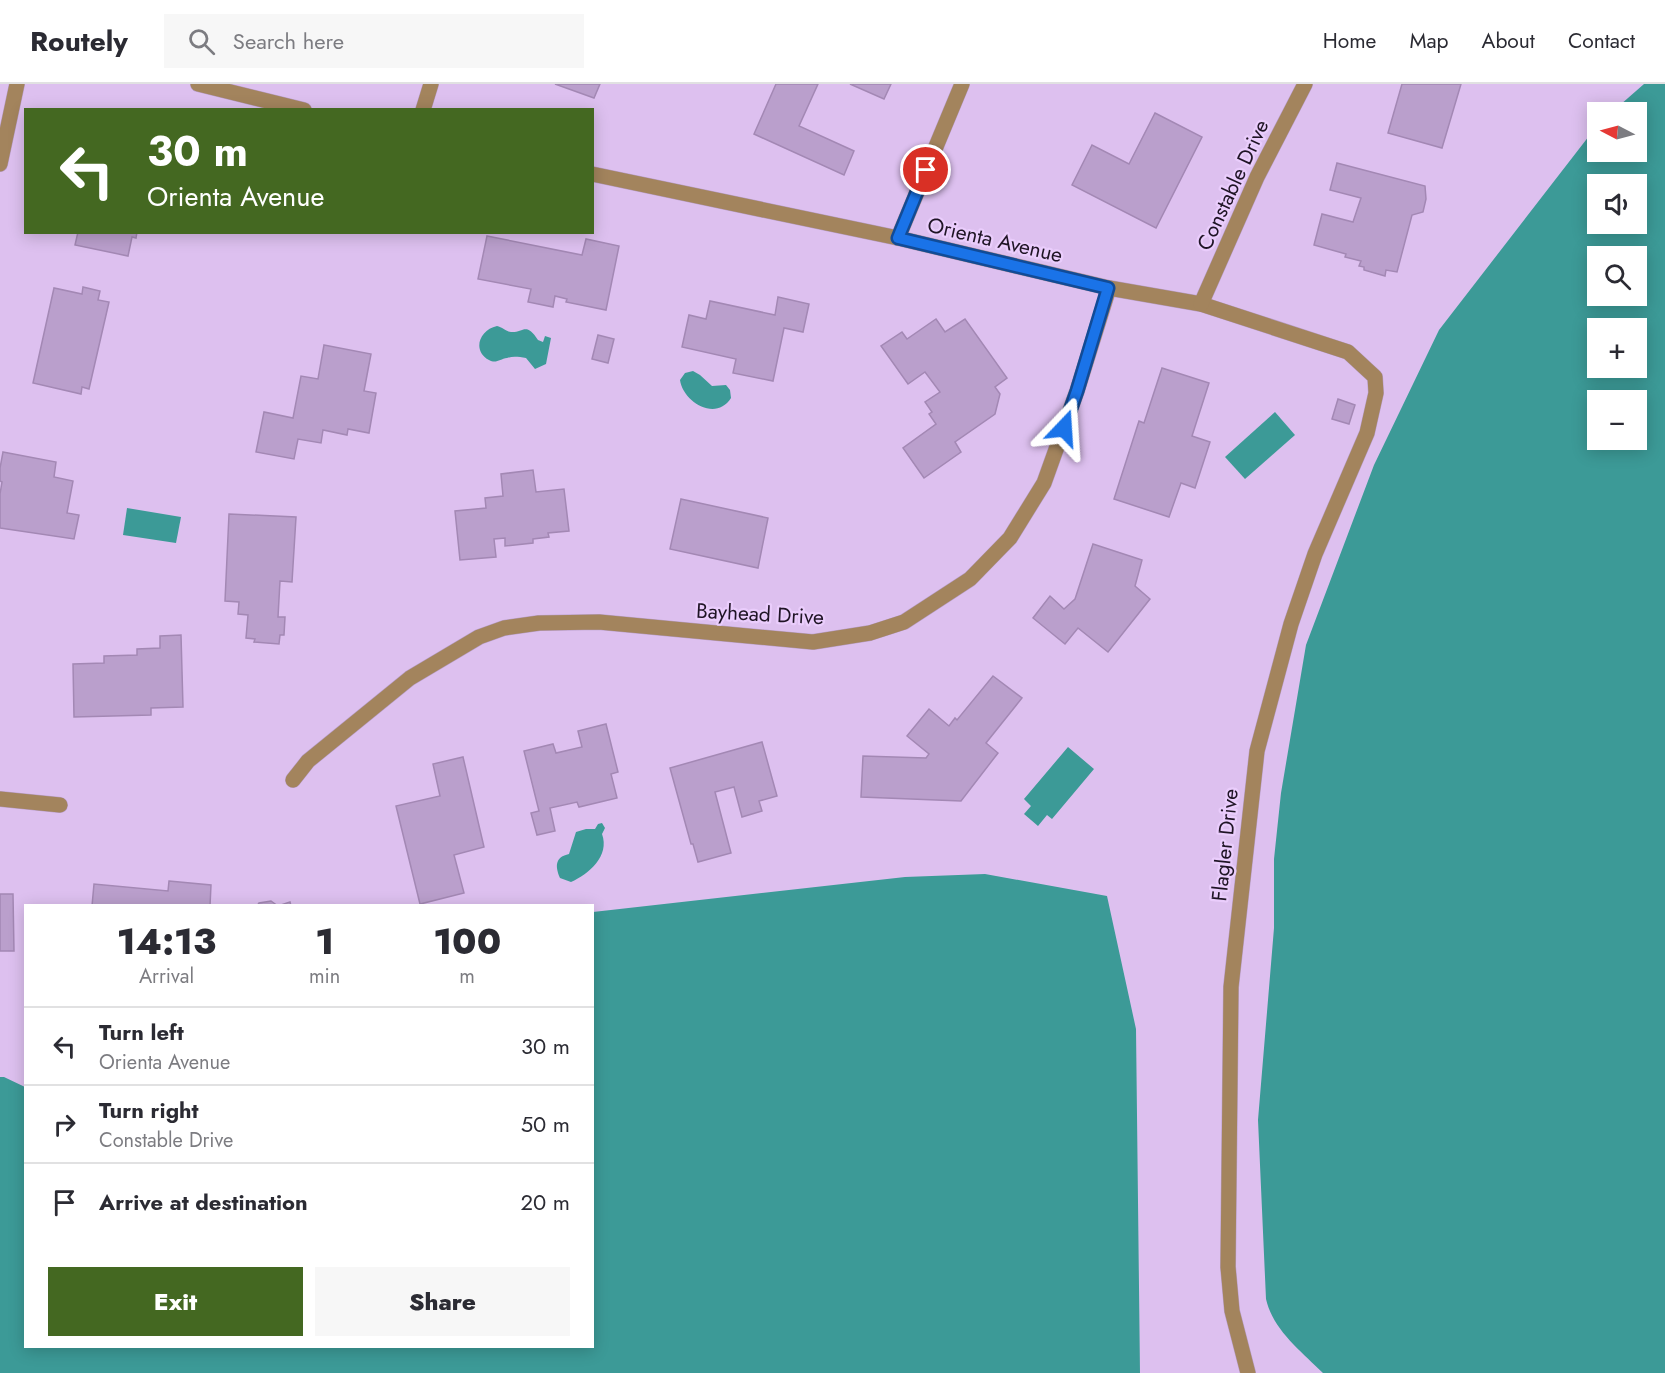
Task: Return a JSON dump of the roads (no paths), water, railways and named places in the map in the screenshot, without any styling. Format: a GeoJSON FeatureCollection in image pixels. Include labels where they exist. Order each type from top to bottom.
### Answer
{"type":"FeatureCollection","features":[{"type":"Feature","properties":{"kind":"street"},"geometry":{"type":"LineString","coordinates":[[0,164],[17,84]]}},
{"type":"Feature","properties":{"kind":"street"},"geometry":{"type":"LineString","coordinates":[[198,84],[296,108]]}},
{"type":"Feature","properties":{"kind":"street"},"geometry":{"type":"LineString","coordinates":[[424,108],[431,84]]}},
{"type":"Feature","properties":{"kind":"street"},"geometry":{"type":"LineString","coordinates":[[898,238],[962,84]]}},
{"type":"Feature","properties":{"kind":"street","name":"Constable Drive"},"geometry":{"type":"LineString","coordinates":[[1200,304],[1257,177],[1305,84]]}},
{"type":"Feature","properties":{"kind":"street","name":"Orienta Avenue"},"geometry":{"type":"LineString","coordinates":[[594,174],[898,238],[1108,288],[1200,304],[1348,352]]}},
{"type":"Feature","properties":{"kind":"street","name":"Bayhead Drive"},"geometry":{"type":"LineString","coordinates":[[293,780],[308,761],[410,678],[479,637],[504,628],[539,623],[599,622],[813,642],[870,633],[904,622],[920,613],[970,579],[1010,538],[1044,483],[1077,391],[1108,288]]}},
{"type":"Feature","properties":{"kind":"street","name":"Flagler Drive"},"geometry":{"type":"LineString","coordinates":[[1248,1373],[1232,1311],[1228,1268],[1231,987],[1257,751],[1294,614],[1315,554],[1367,434],[1377,393],[1375,377],[1348,352]]}},
{"type":"Feature","properties":{"kind":"street"},"geometry":{"type":"LineString","coordinates":[[0,799],[60,805]]}}]}
